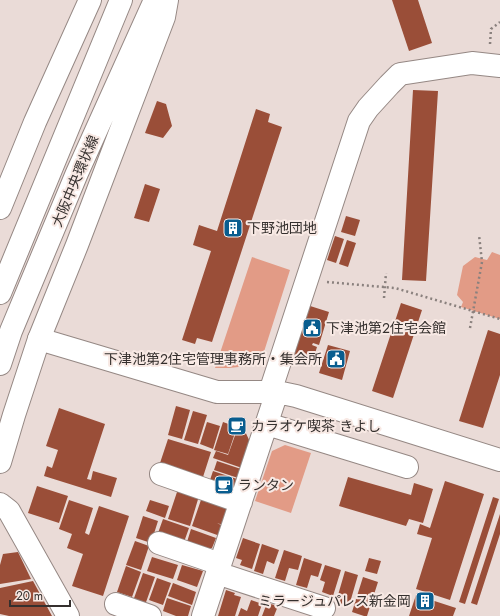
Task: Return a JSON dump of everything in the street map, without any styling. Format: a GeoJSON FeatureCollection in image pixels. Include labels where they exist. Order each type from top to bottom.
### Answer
{"type":"FeatureCollection","features":[{"type":"Feature","properties":{"kind":"main road"},"geometry":{"type":"LineString","coordinates":[[0,208],[35,122],[90,0]]}},
{"type":"Feature","properties":{"kind":"main road","name":"大阪中央環状線"},"geometry":{"type":"LineString","coordinates":[[0,293],[120,0]]}},
{"type":"Feature","properties":{"kind":"main road","name":"大阪中央環状線"},"geometry":{"type":"LineString","coordinates":[[0,364],[11,331],[77,173],[155,0]]}},
{"type":"Feature","properties":{"kind":"main road"},"geometry":{"type":"LineString","coordinates":[[0,462],[39,339],[77,245],[164,17],[167,0]]}},
{"type":"Feature","properties":{"kind":"main road"},"geometry":{"type":"LineString","coordinates":[[203,616],[267,424],[274,392],[306,281],[358,121],[368,108],[400,74],[472,63],[494,65]]}},
{"type":"Feature","properties":{"kind":"main road"},"geometry":{"type":"LineString","coordinates":[[39,339],[217,392],[274,392],[296,396],[500,460]]}},
{"type":"Feature","properties":{"kind":"main road"},"geometry":{"type":"LineString","coordinates":[[267,424],[407,467]]}},
{"type":"Feature","properties":{"kind":"main road"},"geometry":{"type":"LineString","coordinates":[[161,474],[241,502]]}},
{"type":"Feature","properties":{"kind":"main road"},"geometry":{"type":"LineString","coordinates":[[0,504],[9,511],[68,616]]}},
{"type":"Feature","properties":{"kind":"main road"},"geometry":{"type":"LineString","coordinates":[[159,543],[219,568],[324,608]]}},
{"type":"Feature","properties":{"kind":"main road"},"geometry":{"type":"LineString","coordinates":[[116,604],[150,616]]}},
{"type":"Feature","properties":{"kind":"path"},"geometry":{"type":"LineString","coordinates":[[494,65],[491,29],[500,22]]}},
{"type":"Feature","properties":{"kind":"path"},"geometry":{"type":"LineString","coordinates":[[470,328],[482,262],[479,235]]}},
{"type":"Feature","properties":{"kind":"path"},"geometry":{"type":"LineString","coordinates":[[384,298],[386,273]]}},
{"type":"Feature","properties":{"kind":"path"},"geometry":{"type":"LineString","coordinates":[[306,281],[385,286],[500,319]]}},
{"type":"Feature","properties":{"kind":"shaded area"},"geometry":{"type":"Polygon","coordinates":[[[492,252],[500,255],[500,319],[461,307],[463,302],[457,295],[463,266],[475,257],[487,260],[492,252]]]}},
{"type":"Feature","properties":{"kind":"shaded area"},"geometry":{"type":"Polygon","coordinates":[[[252,257],[290,270],[262,358],[248,366],[215,368],[252,257]]]}},
{"type":"Feature","properties":{"kind":"shaded area"},"geometry":{"type":"Polygon","coordinates":[[[285,445],[311,453],[291,513],[255,501],[272,451],[285,445]]]}},
{"type":"Feature","properties":{"kind":"building"},"geometry":{"type":"Polygon","coordinates":[[[392,0],[418,0],[432,43],[409,51],[392,0]]]}},
{"type":"Feature","properties":{"kind":"building"},"geometry":{"type":"Polygon","coordinates":[[[413,90],[438,91],[426,281],[402,280],[413,90]]]}},
{"type":"Feature","properties":{"kind":"building"},"geometry":{"type":"Polygon","coordinates":[[[157,101],[166,104],[172,126],[163,138],[145,133],[157,101]]]}},
{"type":"Feature","properties":{"kind":"building","name":"下野池団地"},"geometry":{"type":"Polygon","coordinates":[[[256,109],[270,114],[268,122],[282,127],[212,342],[197,338],[195,344],[182,340],[211,251],[193,245],[199,225],[217,231],[256,109]]]}},
{"type":"Feature","properties":{"kind":"building"},"geometry":{"type":"Polygon","coordinates":[[[145,184],[160,189],[149,222],[134,218],[145,184]]]}},
{"type":"Feature","properties":{"kind":"building"},"geometry":{"type":"Polygon","coordinates":[[[346,216],[360,220],[355,236],[341,232],[346,216]]]}},
{"type":"Feature","properties":{"kind":"building"},"geometry":{"type":"Polygon","coordinates":[[[335,236],[344,239],[336,263],[327,260],[335,236]]]}},
{"type":"Feature","properties":{"kind":"building"},"geometry":{"type":"Polygon","coordinates":[[[347,240],[356,243],[348,267],[339,264],[347,240]]]}},
{"type":"Feature","properties":{"kind":"building"},"geometry":{"type":"Polygon","coordinates":[[[401,303],[422,310],[393,398],[372,391],[401,303]]]}},
{"type":"Feature","properties":{"kind":"building","name":"下津池第2住宅会館"},"geometry":{"type":"Polygon","coordinates":[[[307,305],[329,312],[319,345],[313,343],[312,345],[317,347],[311,366],[290,360],[307,305]]]}},
{"type":"Feature","properties":{"kind":"building"},"geometry":{"type":"Polygon","coordinates":[[[488,330],[500,334],[500,375],[483,428],[459,421],[488,330]]]}},
{"type":"Feature","properties":{"kind":"building","name":"下津池第2住宅管理事務所・集会所"},"geometry":{"type":"Polygon","coordinates":[[[328,345],[350,351],[342,380],[319,373],[328,345]]]}},
{"type":"Feature","properties":{"kind":"building"},"geometry":{"type":"Polygon","coordinates":[[[176,406],[190,410],[182,439],[168,435],[176,406]]]}},
{"type":"Feature","properties":{"kind":"building"},"geometry":{"type":"Polygon","coordinates":[[[59,408],[105,424],[87,479],[91,480],[93,471],[117,478],[111,497],[44,476],[47,466],[52,468],[58,450],[46,446],[59,408]]]}},
{"type":"Feature","properties":{"kind":"building"},"geometry":{"type":"Polygon","coordinates":[[[193,411],[207,415],[198,444],[184,440],[193,411]]]}},
{"type":"Feature","properties":{"kind":"building"},"geometry":{"type":"Polygon","coordinates":[[[207,422],[220,426],[213,449],[200,444],[207,422]]]}},
{"type":"Feature","properties":{"kind":"building"},"geometry":{"type":"Polygon","coordinates":[[[223,422],[237,427],[228,454],[214,450],[223,422]]]}},
{"type":"Feature","properties":{"kind":"building"},"geometry":{"type":"Polygon","coordinates":[[[238,427],[244,429],[250,442],[242,468],[213,458],[216,451],[228,455],[238,427]]]}},
{"type":"Feature","properties":{"kind":"building"},"geometry":{"type":"Polygon","coordinates":[[[168,439],[211,452],[203,477],[160,463],[168,439]]]}},
{"type":"Feature","properties":{"kind":"building"},"geometry":{"type":"Polygon","coordinates":[[[217,461],[241,469],[238,478],[214,470],[217,461]]]}},
{"type":"Feature","properties":{"kind":"building"},"geometry":{"type":"Polygon","coordinates":[[[213,471],[237,479],[234,488],[210,480],[213,471]]]}},
{"type":"Feature","properties":{"kind":"building"},"geometry":{"type":"Polygon","coordinates":[[[348,477],[411,495],[414,483],[433,489],[423,523],[409,519],[406,526],[339,506],[348,477]]]}},
{"type":"Feature","properties":{"kind":"building"},"geometry":{"type":"Polygon","coordinates":[[[445,481],[484,494],[450,600],[416,589],[432,538],[417,534],[420,524],[430,528],[445,481]]]}},
{"type":"Feature","properties":{"kind":"building"},"geometry":{"type":"Polygon","coordinates":[[[37,486],[68,496],[59,523],[28,513],[37,486]]]}},
{"type":"Feature","properties":{"kind":"building"},"geometry":{"type":"Polygon","coordinates":[[[178,489],[199,496],[190,526],[168,519],[178,489]]]}},
{"type":"Feature","properties":{"kind":"building"},"geometry":{"type":"Polygon","coordinates":[[[202,497],[229,506],[223,525],[217,523],[223,526],[220,536],[192,526],[202,497]]]}},
{"type":"Feature","properties":{"kind":"building"},"geometry":{"type":"Polygon","coordinates":[[[493,497],[499,499],[465,604],[459,602],[493,497]]]}},
{"type":"Feature","properties":{"kind":"building"},"geometry":{"type":"Polygon","coordinates":[[[69,500],[93,508],[85,533],[89,535],[99,506],[129,516],[103,596],[72,586],[83,554],[67,548],[72,534],[59,529],[69,500]]]}},
{"type":"Feature","properties":{"kind":"building"},"geometry":{"type":"Polygon","coordinates":[[[150,500],[169,506],[165,518],[146,511],[150,500]]]}},
{"type":"Feature","properties":{"kind":"building"},"geometry":{"type":"Polygon","coordinates":[[[500,514],[500,534],[477,605],[471,603],[500,514]]]}},
{"type":"Feature","properties":{"kind":"building"},"geometry":{"type":"Polygon","coordinates":[[[143,516],[158,521],[151,543],[136,538],[143,516]]]}},
{"type":"Feature","properties":{"kind":"building"},"geometry":{"type":"Polygon","coordinates":[[[163,519],[189,528],[184,542],[158,533],[163,519]]]}},
{"type":"Feature","properties":{"kind":"building"},"geometry":{"type":"Polygon","coordinates":[[[191,529],[216,538],[212,548],[209,550],[187,542],[191,529]]]}},
{"type":"Feature","properties":{"kind":"building"},"geometry":{"type":"Polygon","coordinates":[[[243,538],[260,544],[252,569],[240,565],[242,560],[236,558],[243,538]]]}},
{"type":"Feature","properties":{"kind":"building"},"geometry":{"type":"Polygon","coordinates":[[[135,541],[149,546],[141,570],[126,565],[135,541]]]}},
{"type":"Feature","properties":{"kind":"building"},"geometry":{"type":"Polygon","coordinates":[[[262,544],[279,550],[274,564],[267,561],[263,574],[254,571],[262,544]]]}},
{"type":"Feature","properties":{"kind":"building"},"geometry":{"type":"Polygon","coordinates":[[[284,550],[302,556],[298,570],[289,568],[285,581],[275,578],[284,550]]]}},
{"type":"Feature","properties":{"kind":"building"},"geometry":{"type":"Polygon","coordinates":[[[18,552],[31,579],[0,584],[0,565],[3,554],[18,552]]]}},
{"type":"Feature","properties":{"kind":"building"},"geometry":{"type":"Polygon","coordinates":[[[152,557],[178,565],[173,579],[147,571],[152,557]]]}},
{"type":"Feature","properties":{"kind":"building"},"geometry":{"type":"Polygon","coordinates":[[[304,558],[322,564],[318,577],[311,575],[307,588],[296,585],[304,558]]]}},
{"type":"Feature","properties":{"kind":"building"},"geometry":{"type":"Polygon","coordinates":[[[369,558],[381,561],[377,574],[365,571],[369,558]]]}},
{"type":"Feature","properties":{"kind":"building"},"geometry":{"type":"Polygon","coordinates":[[[182,565],[203,571],[197,587],[177,580],[182,565]]]}},
{"type":"Feature","properties":{"kind":"building"},"geometry":{"type":"Polygon","coordinates":[[[325,565],[341,570],[333,596],[322,592],[325,582],[320,580],[325,565]]]}},
{"type":"Feature","properties":{"kind":"building"},"geometry":{"type":"Polygon","coordinates":[[[126,566],[141,572],[132,597],[117,592],[126,566]]]}},
{"type":"Feature","properties":{"kind":"building"},"geometry":{"type":"Polygon","coordinates":[[[345,571],[358,575],[349,606],[336,602],[345,571]]]}},
{"type":"Feature","properties":{"kind":"building"},"geometry":{"type":"Polygon","coordinates":[[[143,573],[155,577],[145,605],[133,601],[143,573]]]}},
{"type":"Feature","properties":{"kind":"building"},"geometry":{"type":"Polygon","coordinates":[[[363,577],[378,582],[367,616],[352,612],[363,577]]]}},
{"type":"Feature","properties":{"kind":"building"},"geometry":{"type":"Polygon","coordinates":[[[157,578],[171,583],[163,605],[149,600],[157,578]]]}},
{"type":"Feature","properties":{"kind":"building"},"geometry":{"type":"Polygon","coordinates":[[[33,581],[52,616],[9,616],[0,614],[0,588],[33,581]]]}},
{"type":"Feature","properties":{"kind":"building"},"geometry":{"type":"Polygon","coordinates":[[[173,583],[196,592],[192,605],[168,596],[173,583]]]}},
{"type":"Feature","properties":{"kind":"building"},"geometry":{"type":"Polygon","coordinates":[[[226,590],[241,597],[235,616],[218,616],[226,590]]]}},
{"type":"Feature","properties":{"kind":"building","name":"ミラージュパレス新金岡"},"geometry":{"type":"Polygon","coordinates":[[[416,595],[456,608],[453,616],[409,616],[416,595]]]}},
{"type":"Feature","properties":{"kind":"building"},"geometry":{"type":"Polygon","coordinates":[[[167,598],[191,606],[188,616],[176,616],[163,611],[167,598]]]}},
{"type":"Feature","properties":{"kind":"building"},"geometry":{"type":"Polygon","coordinates":[[[251,600],[262,604],[258,616],[238,616],[241,608],[247,611],[251,600]]]}},
{"type":"Feature","properties":{"kind":"building"},"geometry":{"type":"Polygon","coordinates":[[[267,603],[278,606],[274,616],[262,616],[267,603]]]}},
{"type":"Feature","properties":{"kind":"place","name":"下野池団地"},"geometry":{"type":"Point","coordinates":[233,228]}},
{"type":"Feature","properties":{"kind":"place","name":"下津池第2住宅会館"},"geometry":{"type":"Point","coordinates":[312,328]}},
{"type":"Feature","properties":{"kind":"place","name":"下津池第2住宅管理事務所・集会所"},"geometry":{"type":"Point","coordinates":[336,359]}},
{"type":"Feature","properties":{"kind":"place","name":"カラオケ喫茶 きよし"},"geometry":{"type":"Point","coordinates":[237,426]}},
{"type":"Feature","properties":{"kind":"place","name":"ランタン"},"geometry":{"type":"Point","coordinates":[224,485]}},
{"type":"Feature","properties":{"kind":"place","name":"ミラージュパレス新金岡"},"geometry":{"type":"Point","coordinates":[425,601]}}]}
